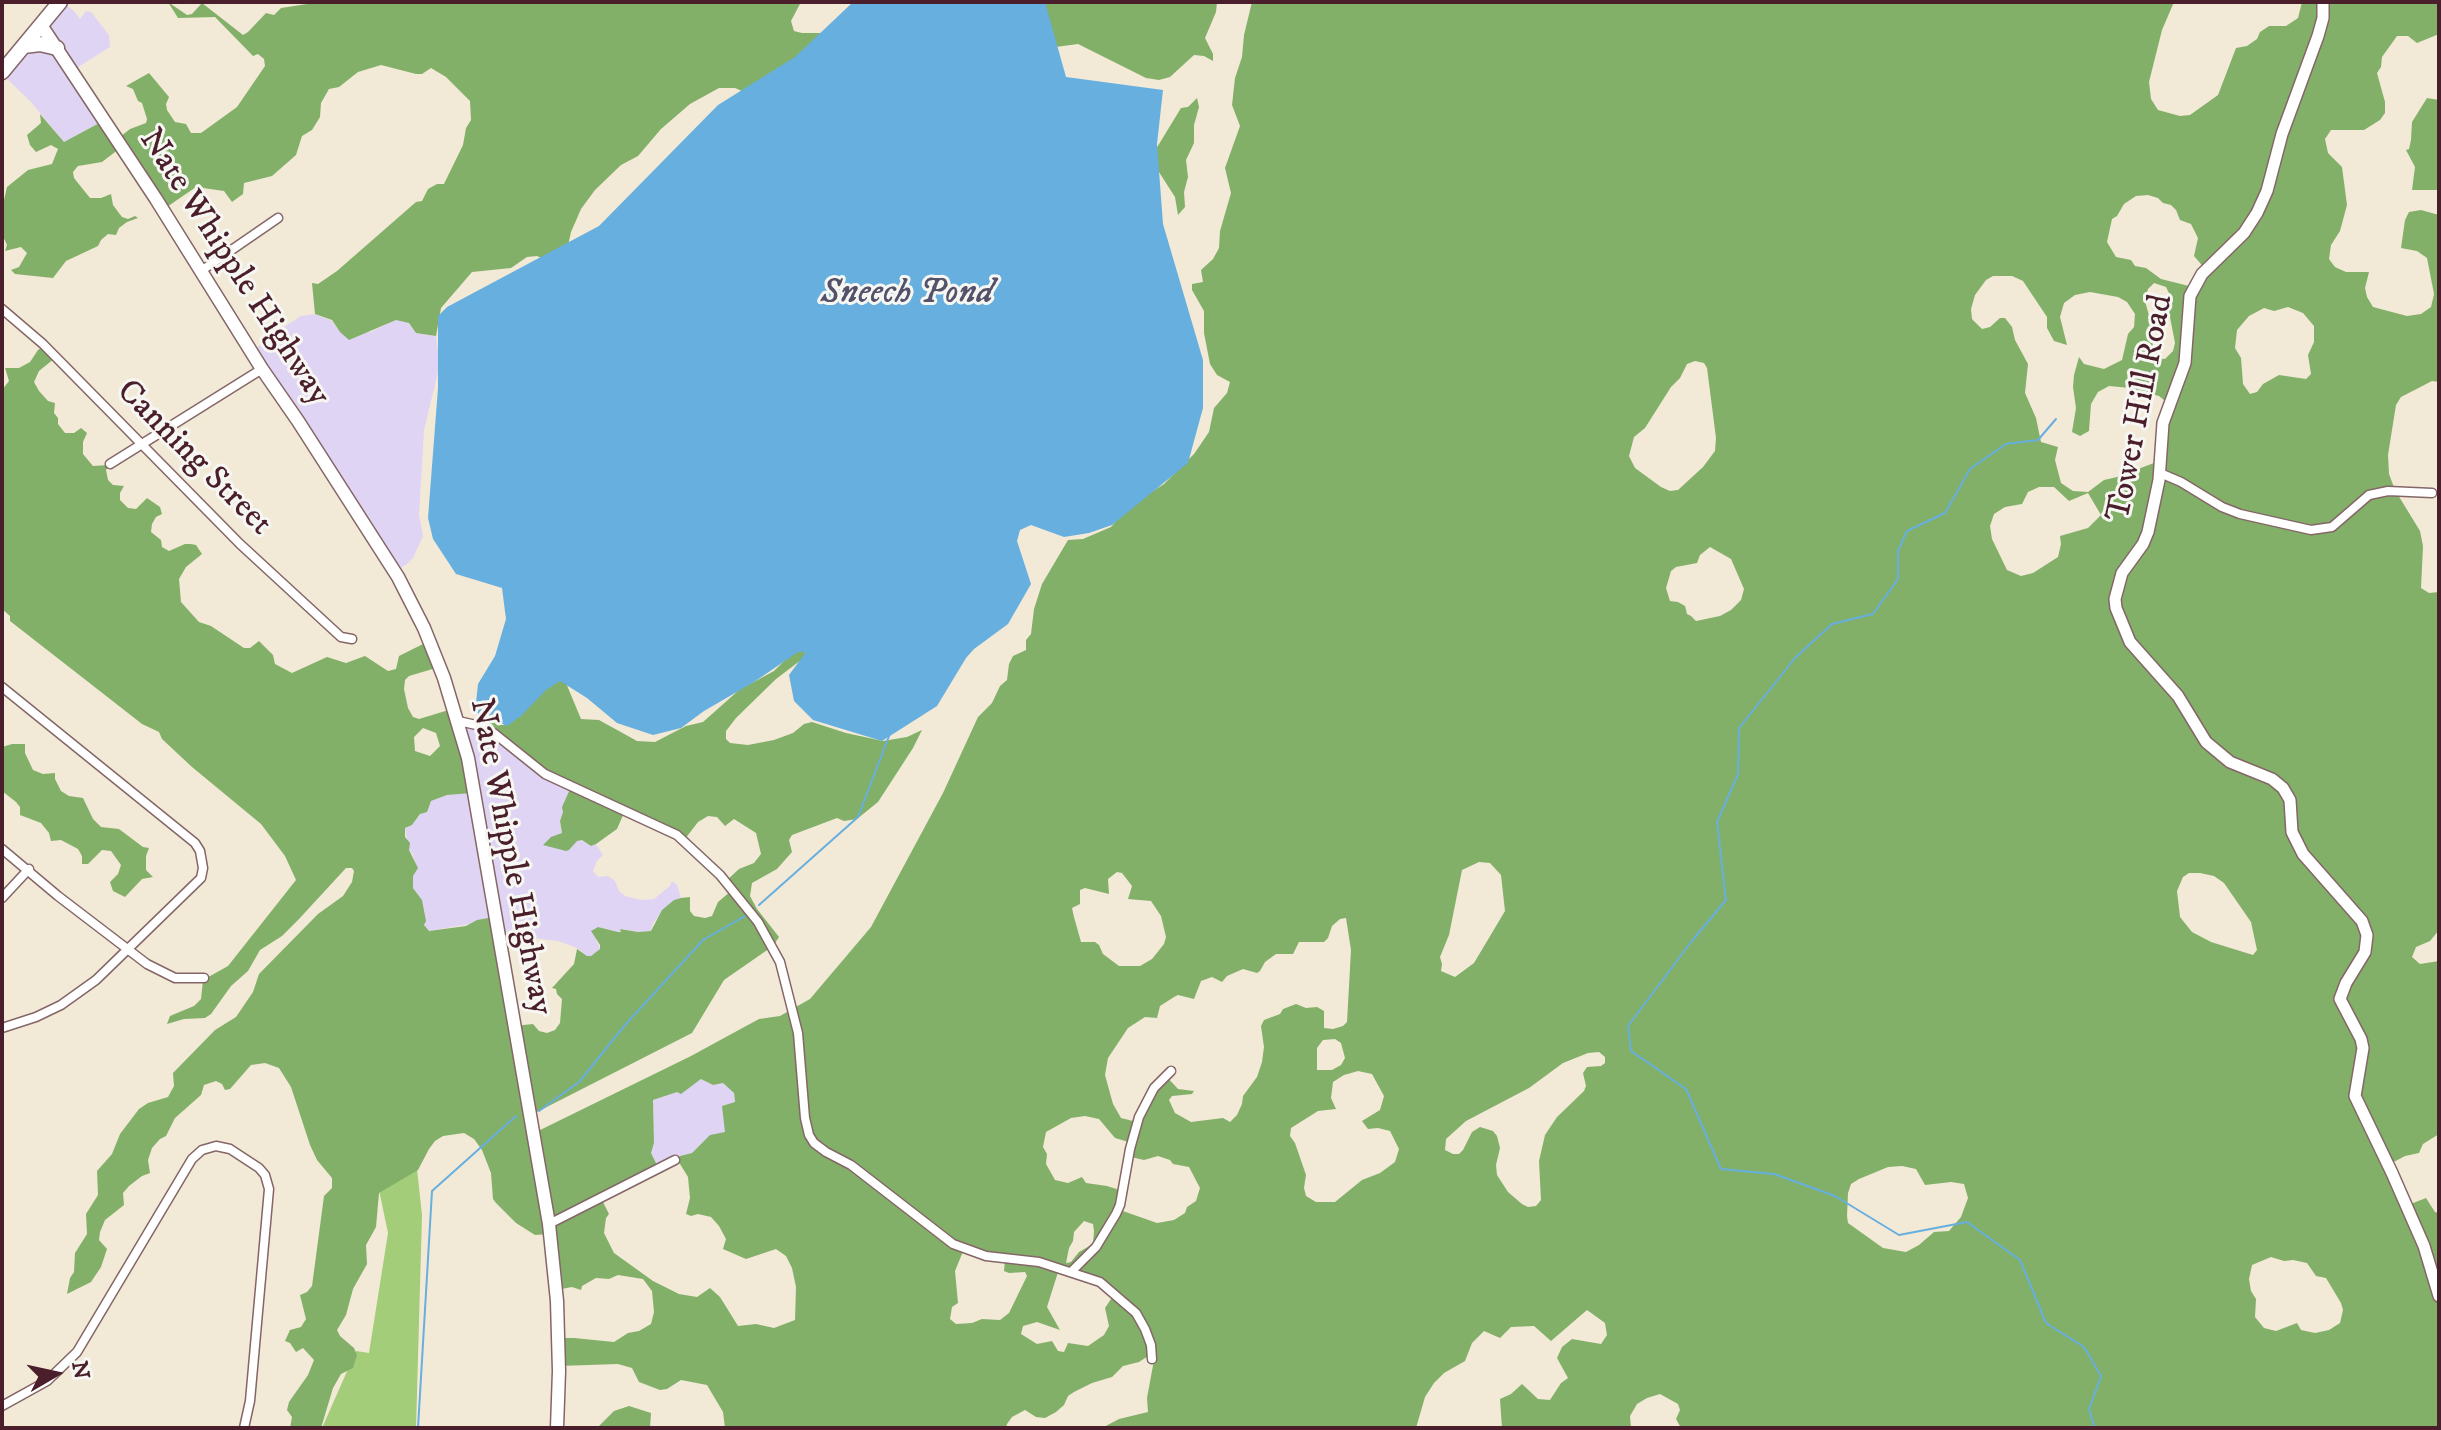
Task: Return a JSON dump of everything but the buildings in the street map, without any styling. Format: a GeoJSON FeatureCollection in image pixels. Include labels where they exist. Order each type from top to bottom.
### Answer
{"type":"FeatureCollection","features":[{"type":"Feature","properties":{"kind":"main road"},"geometry":{"type":"LineString","coordinates":[[2,72],[60,2]]}},
{"type":"Feature","properties":{"kind":"main road","name":"Nate Whipple Highway"},"geometry":{"type":"LineString","coordinates":[[41,25],[398,577],[432,646],[458,721],[477,807],[549,1224],[557,1301],[557,1428]]}},
{"type":"Feature","properties":{"kind":"main road"},"geometry":{"type":"LineString","coordinates":[[24,46],[40,44],[57,48]]}},
{"type":"Feature","properties":{"kind":"street","name":"Tower Hill Road"},"geometry":{"type":"LineString","coordinates":[[2323,2],[2318,36],[2282,134],[2262,202],[2244,233],[2202,274],[2190,296],[2185,363],[2163,423],[2160,473],[2146,537],[2119,581],[2116,608],[2130,642],[2178,696],[2213,749],[2230,762],[2272,779],[2283,788],[2290,800],[2290,826],[2303,854],[2362,921],[2367,935],[2365,952],[2340,999],[2363,1048],[2355,1096],[2424,1246],[2439,1296]]}},
{"type":"Feature","properties":{"kind":"street"},"geometry":{"type":"LineString","coordinates":[[201,271],[278,218]]}},
{"type":"Feature","properties":{"kind":"street","name":"Canning Street"},"geometry":{"type":"LineString","coordinates":[[2,309],[43,344],[240,544],[341,637],[352,639]]}},
{"type":"Feature","properties":{"kind":"street"},"geometry":{"type":"LineString","coordinates":[[110,464],[262,369]]}},
{"type":"Feature","properties":{"kind":"street"},"geometry":{"type":"LineString","coordinates":[[2160,473],[2240,514],[2311,530],[2332,527],[2364,497],[2380,491],[2432,493]]}},
{"type":"Feature","properties":{"kind":"street"},"geometry":{"type":"LineString","coordinates":[[2,687],[195,843],[203,868],[201,878],[96,980],[61,1005],[2,1028]]}},
{"type":"Feature","properties":{"kind":"street"},"geometry":{"type":"LineString","coordinates":[[458,721],[481,726],[495,734],[545,774],[677,835],[720,875],[758,922],[780,962],[798,1033],[807,1126],[814,1143],[851,1165],[953,1244],[986,1256],[1039,1262],[1100,1282],[1136,1313],[1145,1329],[1152,1359]]}},
{"type":"Feature","properties":{"kind":"street"},"geometry":{"type":"LineString","coordinates":[[2,849],[147,964],[175,978],[204,978]]}},
{"type":"Feature","properties":{"kind":"street"},"geometry":{"type":"LineString","coordinates":[[2,898],[29,869]]}},
{"type":"Feature","properties":{"kind":"street"},"geometry":{"type":"LineString","coordinates":[[1071,1272],[1096,1247],[1116,1214],[1139,1117],[1154,1088],[1171,1071]]}},
{"type":"Feature","properties":{"kind":"street"},"geometry":{"type":"LineString","coordinates":[[2,1406],[47,1381],[77,1352],[192,1159],[202,1150],[221,1146],[259,1168],[265,1175],[269,1189],[250,1401],[244,1428]]}},
{"type":"Feature","properties":{"kind":"street"},"geometry":{"type":"LineString","coordinates":[[549,1224],[675,1160]]}},
{"type":"Feature","properties":{"kind":"shaded area"},"geometry":{"type":"Polygon","coordinates":[[[63,2],[80,19],[86,11],[91,12],[109,35],[110,47],[72,71],[103,121],[64,142],[30,101],[2,74],[63,2]]]}},
{"type":"Feature","properties":{"kind":"shaded area"},"geometry":{"type":"Polygon","coordinates":[[[315,314],[332,321],[340,332],[371,332],[396,319],[409,323],[416,333],[436,336],[440,364],[424,430],[419,515],[423,536],[413,558],[392,573],[252,352],[301,316],[315,314]]]}},
{"type":"Feature","properties":{"kind":"shaded area"},"geometry":{"type":"Polygon","coordinates":[[[456,723],[482,725],[572,787],[560,821],[562,833],[545,845],[569,850],[576,841],[582,840],[591,846],[596,844],[603,855],[593,871],[598,877],[608,876],[615,881],[625,896],[654,899],[672,881],[677,885],[681,898],[674,900],[653,923],[651,931],[621,929],[618,932],[598,927],[592,930],[600,949],[587,956],[577,948],[558,941],[532,938],[523,932],[499,941],[475,923],[429,931],[425,929],[422,900],[413,888],[416,866],[405,828],[412,825],[431,801],[447,795],[472,793],[456,723]]]}},
{"type":"Feature","properties":{"kind":"shaded area"},"geometry":{"type":"Polygon","coordinates":[[[701,1079],[713,1085],[723,1083],[734,1093],[735,1103],[725,1132],[704,1141],[692,1153],[680,1156],[659,1169],[651,1153],[654,1143],[653,1100],[677,1091],[681,1093],[701,1079]]]}},
{"type":"Feature","properties":{"kind":"green space"},"geometry":{"type":"Polygon","coordinates":[[[168,2],[187,15],[202,3],[243,35],[266,13],[274,15],[281,8],[320,2],[801,2],[791,21],[794,31],[821,33],[824,36],[749,94],[735,88],[719,88],[690,104],[661,129],[638,156],[621,165],[595,190],[581,209],[567,250],[546,260],[537,256],[527,257],[511,268],[472,272],[441,308],[436,336],[416,333],[409,323],[396,320],[349,340],[332,320],[315,314],[312,283],[318,284],[337,271],[416,202],[422,201],[428,189],[444,184],[471,120],[470,101],[446,77],[431,68],[416,74],[381,65],[358,72],[339,87],[329,89],[321,103],[320,117],[312,130],[302,136],[296,155],[272,176],[244,183],[243,194],[232,202],[224,191],[196,187],[161,211],[119,149],[102,162],[78,166],[73,172],[74,178],[90,198],[111,194],[113,205],[122,217],[138,218],[119,228],[116,235],[108,234],[98,246],[66,261],[53,278],[15,274],[11,270],[19,267],[27,253],[21,247],[5,251],[7,245],[2,234],[2,209],[7,187],[28,170],[52,164],[58,149],[51,145],[36,152],[30,145],[27,135],[41,123],[40,114],[64,142],[103,121],[116,140],[130,129],[146,123],[142,103],[133,89],[126,86],[149,73],[169,97],[167,110],[175,122],[186,124],[191,133],[201,133],[237,107],[265,66],[264,59],[258,54],[253,56],[215,17],[178,18],[168,2]]]}},
{"type":"Feature","properties":{"kind":"green space"},"geometry":{"type":"Polygon","coordinates":[[[1034,2],[1217,2],[1205,38],[1213,61],[1194,55],[1170,77],[1159,80],[1146,78],[1078,44],[1048,48],[1034,2]]]}},
{"type":"Feature","properties":{"kind":"green space"},"geometry":{"type":"Polygon","coordinates":[[[1252,2],[2174,2],[2162,30],[2149,82],[2151,99],[2158,110],[2180,116],[2190,115],[2218,95],[2236,48],[2247,46],[2269,26],[2286,26],[2298,18],[2302,2],[2439,2],[2439,34],[2417,43],[2408,36],[2397,36],[2382,57],[2377,73],[2385,113],[2380,120],[2364,130],[2331,130],[2325,139],[2328,153],[2342,167],[2347,205],[2340,231],[2331,245],[2329,259],[2335,267],[2346,272],[2369,272],[2365,288],[2373,307],[2407,316],[2421,314],[2431,307],[2434,294],[2427,258],[2417,251],[2401,248],[2409,212],[2421,210],[2439,215],[2439,382],[2432,381],[2401,397],[2396,405],[2388,455],[2389,474],[2395,490],[2420,531],[2423,546],[2421,588],[2429,593],[2439,592],[2439,930],[2430,941],[2416,947],[2412,957],[2420,964],[2439,961],[2439,1134],[2423,1144],[2419,1153],[2390,1164],[2408,1205],[2426,1198],[2439,1213],[2439,1428],[1681,1428],[1676,1419],[1680,1410],[1678,1404],[1660,1394],[1637,1404],[1630,1416],[1631,1428],[1502,1428],[1500,1399],[1522,1384],[1538,1399],[1550,1400],[1568,1378],[1557,1358],[1562,1347],[1572,1339],[1601,1344],[1607,1335],[1605,1323],[1587,1310],[1551,1341],[1534,1326],[1511,1327],[1500,1338],[1484,1331],[1472,1343],[1465,1361],[1434,1383],[1425,1397],[1416,1428],[1102,1428],[1119,1419],[1148,1412],[1153,1353],[1139,1362],[1123,1366],[1112,1377],[1074,1392],[1064,1405],[1045,1418],[1036,1417],[1025,1410],[1012,1417],[1006,1428],[725,1428],[723,1412],[707,1385],[681,1380],[660,1390],[639,1382],[632,1368],[618,1364],[558,1366],[558,1338],[614,1342],[651,1324],[654,1312],[652,1291],[643,1279],[618,1275],[609,1279],[596,1278],[582,1286],[581,1290],[572,1287],[556,1290],[549,1234],[535,1235],[516,1223],[496,1203],[491,1173],[482,1150],[474,1139],[464,1133],[443,1136],[435,1141],[418,1170],[379,1193],[376,1227],[366,1245],[367,1264],[353,1289],[346,1315],[337,1330],[357,1355],[353,1368],[341,1374],[333,1388],[321,1428],[290,1428],[292,1417],[287,1410],[289,1402],[308,1375],[314,1360],[303,1348],[296,1352],[285,1341],[290,1330],[301,1327],[306,1319],[300,1295],[312,1286],[324,1196],[332,1188],[332,1178],[317,1160],[310,1145],[291,1087],[279,1068],[265,1063],[251,1065],[230,1089],[225,1090],[216,1081],[204,1085],[201,1095],[175,1118],[166,1136],[152,1148],[148,1160],[150,1173],[129,1186],[123,1193],[124,1205],[105,1220],[99,1240],[107,1249],[101,1267],[91,1282],[67,1294],[74,1272],[75,1253],[87,1234],[86,1214],[98,1195],[97,1171],[112,1154],[120,1134],[139,1109],[168,1097],[174,1086],[173,1073],[215,1030],[236,1017],[253,992],[259,974],[318,914],[343,896],[352,882],[354,871],[346,868],[282,936],[260,950],[248,971],[231,986],[211,1014],[205,1018],[167,1024],[170,1016],[194,1006],[201,999],[203,980],[228,966],[296,880],[285,856],[261,824],[192,767],[162,739],[159,732],[142,724],[10,621],[10,616],[2,609],[2,390],[9,381],[5,368],[19,368],[30,362],[44,345],[55,358],[39,371],[34,382],[48,401],[55,403],[54,413],[58,424],[65,433],[74,433],[81,428],[87,433],[83,454],[93,466],[109,465],[106,470],[108,480],[113,485],[124,486],[120,500],[128,508],[136,509],[147,498],[160,507],[162,514],[156,517],[151,532],[161,540],[162,547],[169,551],[191,544],[196,545],[202,554],[186,567],[179,579],[181,602],[199,622],[211,626],[244,648],[250,648],[259,641],[273,655],[275,664],[292,673],[327,657],[346,663],[365,656],[388,671],[396,669],[399,656],[427,642],[436,668],[405,680],[408,708],[413,717],[419,719],[452,709],[472,793],[447,795],[431,801],[427,812],[420,814],[412,825],[405,828],[409,850],[418,868],[413,876],[413,888],[422,900],[424,925],[429,931],[466,926],[494,917],[514,1026],[533,1024],[539,1031],[547,1033],[555,1030],[560,1023],[562,999],[552,988],[574,964],[577,949],[591,956],[600,949],[591,931],[598,927],[618,932],[621,932],[620,929],[651,931],[662,910],[681,898],[690,897],[690,911],[694,916],[712,916],[718,902],[731,891],[726,881],[739,869],[754,863],[761,854],[756,833],[734,819],[725,826],[717,817],[708,816],[698,822],[685,839],[653,819],[624,813],[617,829],[591,846],[582,840],[566,851],[543,845],[551,837],[562,833],[562,807],[571,787],[542,772],[482,724],[489,720],[508,725],[537,690],[562,679],[581,719],[599,720],[637,741],[655,742],[686,726],[703,722],[739,690],[774,671],[794,651],[806,650],[805,657],[776,679],[736,718],[726,731],[726,739],[730,743],[748,745],[774,740],[812,722],[883,741],[907,737],[922,730],[878,802],[857,819],[844,821],[837,818],[792,835],[789,840],[792,852],[777,869],[752,883],[750,896],[779,937],[773,946],[724,980],[692,1033],[531,1115],[534,1133],[759,1019],[780,1016],[810,999],[871,927],[943,793],[978,717],[1007,680],[1013,656],[1026,650],[1042,584],[1068,540],[1083,539],[1111,527],[1128,507],[1164,484],[1194,454],[1209,432],[1214,408],[1227,393],[1230,382],[1217,375],[1210,364],[1204,333],[1204,311],[1192,290],[1192,284],[1203,282],[1201,270],[1219,248],[1220,231],[1231,193],[1225,168],[1240,126],[1232,105],[1252,2]],[[2148,195],[2136,196],[2124,204],[2112,219],[2107,242],[2116,257],[2131,260],[2135,266],[2146,268],[2161,279],[2193,287],[2206,270],[2194,256],[2198,238],[2191,224],[2180,220],[2171,205],[2148,195]],[[1993,276],[1975,295],[1972,319],[1982,329],[1990,327],[2000,318],[2005,318],[2012,327],[2015,340],[2028,364],[2025,393],[2036,418],[2041,442],[2058,447],[2055,460],[2061,483],[2073,491],[2088,492],[2104,480],[2130,474],[2154,463],[2163,452],[2170,405],[2159,396],[2130,388],[2109,386],[2098,392],[2091,404],[2089,431],[2080,436],[2072,432],[2076,408],[2074,375],[2079,357],[2084,364],[2104,369],[2122,360],[2128,334],[2134,327],[2135,314],[2127,302],[2118,297],[2090,292],[2075,295],[2064,303],[2060,317],[2067,345],[2054,341],[2047,328],[2047,317],[2023,281],[2012,276],[1993,276]],[[2154,283],[2148,289],[2145,301],[2154,334],[2152,351],[2156,358],[2165,359],[2173,351],[2175,343],[2169,293],[2166,287],[2154,283]],[[2288,307],[2274,311],[2264,308],[2249,316],[2237,330],[2235,348],[2241,358],[2243,384],[2250,394],[2279,375],[2306,379],[2311,374],[2308,355],[2314,342],[2314,326],[2303,313],[2288,307]],[[1695,361],[1687,364],[1645,428],[1634,437],[1629,456],[1635,468],[1661,487],[1678,490],[1715,451],[1716,438],[1704,363],[1695,361]],[[2039,487],[2028,492],[2022,504],[2005,507],[1994,514],[1990,526],[1992,539],[2007,570],[2021,576],[2033,573],[2058,557],[2060,536],[2088,528],[2101,515],[2088,493],[2069,501],[2054,487],[2039,487]],[[1710,547],[1700,555],[1697,563],[1671,571],[1666,588],[1670,601],[1685,606],[1687,614],[1696,621],[1720,616],[1741,600],[1744,589],[1731,559],[1710,547]],[[423,728],[414,737],[415,751],[430,756],[440,746],[436,733],[423,728]],[[1479,862],[1462,870],[1449,935],[1440,957],[1441,971],[1455,977],[1474,963],[1505,911],[1501,875],[1490,863],[1479,862]],[[1117,872],[1108,879],[1109,894],[1085,888],[1080,890],[1080,904],[1072,908],[1081,942],[1095,942],[1103,954],[1119,966],[1140,966],[1152,959],[1166,937],[1161,916],[1151,901],[1128,899],[1132,886],[1122,873],[1117,872]],[[2189,873],[2183,877],[2177,891],[2180,917],[2192,932],[2211,942],[2253,955],[2257,950],[2251,922],[2224,883],[2214,876],[2189,873]],[[1346,918],[1332,926],[1324,942],[1299,942],[1293,954],[1276,954],[1257,973],[1243,969],[1227,976],[1222,982],[1212,977],[1201,981],[1194,999],[1178,995],[1160,1006],[1157,1018],[1145,1017],[1128,1028],[1108,1058],[1105,1075],[1113,1104],[1121,1118],[1137,1122],[1166,1076],[1178,1089],[1194,1091],[1192,1094],[1172,1096],[1169,1100],[1175,1113],[1191,1122],[1223,1118],[1230,1122],[1237,1115],[1243,1096],[1257,1077],[1262,1062],[1264,1047],[1261,1026],[1264,1020],[1296,1004],[1324,1011],[1324,1028],[1343,1026],[1347,1022],[1351,950],[1346,918]],[[1335,1039],[1323,1040],[1317,1048],[1317,1070],[1332,1070],[1341,1065],[1345,1058],[1341,1043],[1335,1039]],[[1599,1052],[1588,1053],[1563,1063],[1529,1088],[1466,1121],[1446,1139],[1445,1150],[1459,1154],[1472,1132],[1480,1127],[1493,1131],[1500,1148],[1497,1175],[1508,1192],[1528,1207],[1536,1206],[1541,1200],[1539,1161],[1545,1135],[1557,1117],[1584,1091],[1583,1073],[1587,1067],[1601,1066],[1605,1063],[1605,1057],[1599,1052]],[[1358,1071],[1344,1075],[1333,1082],[1331,1098],[1336,1109],[1318,1111],[1291,1128],[1290,1136],[1306,1175],[1306,1196],[1316,1202],[1335,1202],[1362,1180],[1380,1173],[1395,1162],[1399,1149],[1390,1131],[1368,1129],[1362,1121],[1380,1110],[1384,1096],[1372,1074],[1358,1071]],[[701,1079],[681,1094],[677,1092],[653,1100],[654,1143],[651,1153],[659,1169],[602,1200],[609,1214],[604,1233],[614,1253],[653,1281],[679,1294],[697,1297],[710,1288],[720,1297],[738,1326],[756,1324],[774,1328],[795,1320],[796,1287],[786,1256],[776,1249],[746,1259],[723,1249],[726,1239],[711,1217],[686,1214],[690,1198],[688,1177],[675,1161],[692,1153],[710,1135],[725,1132],[722,1106],[735,1102],[734,1093],[723,1083],[713,1085],[701,1079]],[[1085,1116],[1071,1118],[1046,1132],[1043,1147],[1047,1154],[1046,1164],[1055,1180],[1068,1183],[1082,1177],[1086,1183],[1123,1191],[1120,1210],[1157,1223],[1174,1220],[1185,1213],[1187,1207],[1196,1201],[1200,1188],[1189,1167],[1173,1164],[1158,1156],[1144,1160],[1131,1157],[1132,1143],[1115,1138],[1099,1119],[1085,1116]],[[1902,1166],[1888,1167],[1859,1179],[1851,1184],[1848,1223],[1883,1248],[1906,1252],[1934,1232],[1949,1231],[1961,1217],[1968,1198],[1964,1184],[1925,1185],[1916,1169],[1902,1166]],[[1084,1221],[1074,1232],[1066,1263],[1093,1244],[1093,1224],[1084,1221]],[[964,1249],[955,1271],[958,1303],[952,1307],[950,1319],[956,1324],[982,1319],[1000,1320],[1009,1313],[1027,1276],[1025,1272],[1009,1273],[1004,1271],[1005,1260],[964,1249]],[[2271,1257],[2252,1265],[2249,1279],[2256,1299],[2255,1317],[2264,1328],[2276,1331],[2297,1323],[2301,1330],[2315,1333],[2329,1330],[2340,1323],[2343,1310],[2326,1278],[2316,1276],[2307,1263],[2271,1257]],[[1059,1269],[1047,1307],[1060,1330],[1037,1322],[1023,1326],[1021,1334],[1037,1344],[1052,1341],[1058,1351],[1064,1352],[1068,1343],[1088,1346],[1104,1335],[1109,1326],[1105,1308],[1115,1293],[1059,1269]]]}},
{"type":"Feature","properties":{"kind":"green space"},"geometry":{"type":"Polygon","coordinates":[[[1197,98],[1199,107],[1194,125],[1194,143],[1186,160],[1185,207],[1178,215],[1175,197],[1157,169],[1156,149],[1181,108],[1188,107],[1197,98]]]}},
{"type":"Feature","properties":{"kind":"green space"},"geometry":{"type":"Polygon","coordinates":[[[2427,98],[2439,100],[2439,190],[2412,190],[2415,167],[2406,150],[2411,140],[2412,122],[2427,98]]]}},
{"type":"Feature","properties":{"kind":"green space"},"geometry":{"type":"Polygon","coordinates":[[[25,744],[25,753],[33,770],[43,774],[55,773],[61,791],[83,798],[93,819],[101,827],[119,829],[149,848],[146,870],[153,877],[142,879],[125,897],[113,891],[110,882],[121,865],[111,851],[102,850],[88,864],[82,864],[78,849],[61,840],[51,841],[41,823],[20,815],[20,807],[2,791],[2,747],[25,744]]]}},
{"type":"Feature","properties":{"kind":"green space"},"geometry":{"type":"Polygon","coordinates":[[[416,1160],[422,1215],[416,1428],[322,1428],[356,1351],[369,1353],[388,1233],[374,1166],[416,1160]]]}},
{"type":"Feature","properties":{"kind":"green space"},"geometry":{"type":"Polygon","coordinates":[[[629,1406],[651,1413],[650,1428],[597,1428],[614,1411],[629,1406]]]}},
{"type":"Feature","properties":{"kind":"water","name":"Sneech Pond"},"geometry":{"type":"Polygon","coordinates":[[[853,2],[1045,2],[1066,77],[1163,90],[1157,144],[1163,224],[1203,360],[1203,408],[1188,463],[1112,525],[1064,537],[1031,525],[1020,530],[1017,541],[1031,584],[1008,624],[966,658],[937,706],[882,741],[813,720],[794,701],[789,675],[806,652],[798,652],[681,728],[653,735],[617,723],[560,681],[507,726],[475,712],[478,684],[495,656],[506,619],[502,588],[456,574],[433,539],[428,518],[438,388],[438,316],[447,307],[599,226],[718,105],[795,57],[853,2]]]}},
{"type":"Feature","properties":{"kind":"waterway"},"geometry":{"type":"LineString","coordinates":[[2056,419],[2038,440],[2006,444],[1970,469],[1945,513],[1907,531],[1898,551],[1898,579],[1873,614],[1832,624],[1795,658],[1739,728],[1738,774],[1717,822],[1726,900],[1628,1026],[1631,1051],[1686,1089],[1721,1169],[1774,1174],[1835,1196],[1899,1235],[1967,1222],[2020,1260],[2046,1323],[2084,1347],[2101,1376],[2089,1409],[2095,1428]]}},
{"type":"Feature","properties":{"kind":"waterway"},"geometry":{"type":"LineString","coordinates":[[759,905],[858,817],[889,736]]}},
{"type":"Feature","properties":{"kind":"waterway"},"geometry":{"type":"LineString","coordinates":[[539,1111],[579,1082],[625,1025],[703,940],[745,916]]}},
{"type":"Feature","properties":{"kind":"waterway"},"geometry":{"type":"LineString","coordinates":[[418,1428],[432,1191],[516,1116]]}}]}
